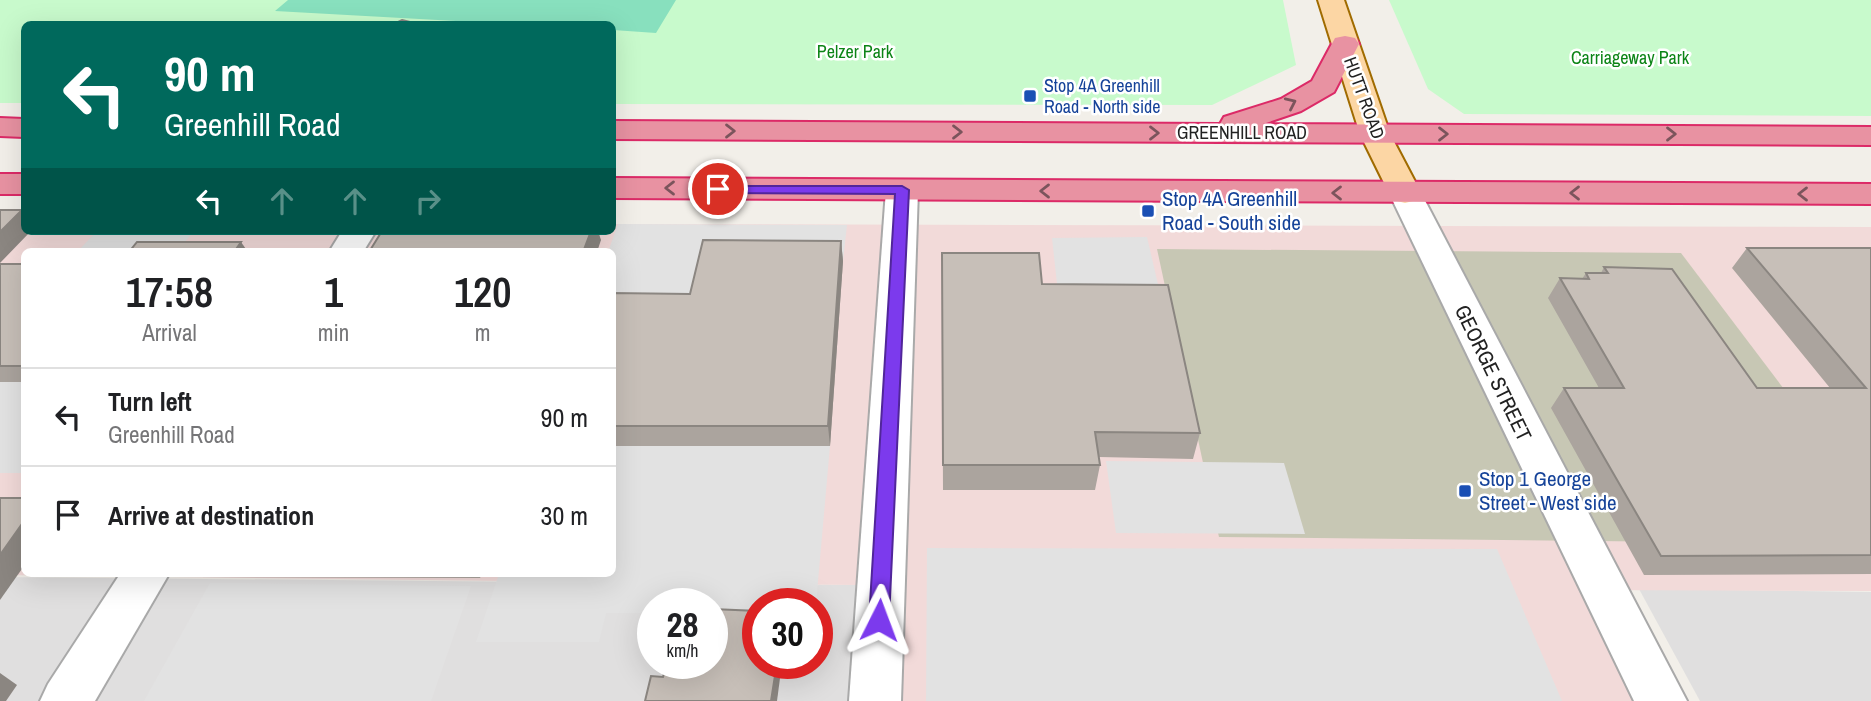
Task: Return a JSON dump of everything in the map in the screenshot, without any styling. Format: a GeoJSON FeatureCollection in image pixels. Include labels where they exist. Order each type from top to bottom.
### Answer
{"type":"FeatureCollection","features":[{"type":"Feature","properties":{"kind":"highway"},"geometry":{"type":"LineString","coordinates":[[1203,133],[1291,105],[1324,86],[1345,44]]}},
{"type":"Feature","properties":{"kind":"highway"},"geometry":{"type":"LineString","coordinates":[[0,127],[21,128]]}},
{"type":"Feature","properties":{"kind":"highway","name":"GREENHILL ROAD"},"geometry":{"type":"LineString","coordinates":[[616,130],[1871,135]]}},
{"type":"Feature","properties":{"kind":"highway"},"geometry":{"type":"LineString","coordinates":[[1086,133],[1114,162],[1113,191]]}},
{"type":"Feature","properties":{"kind":"highway"},"geometry":{"type":"LineString","coordinates":[[1822,135],[1871,182]]}},
{"type":"Feature","properties":{"kind":"highway"},"geometry":{"type":"LineString","coordinates":[[0,184],[21,184]]}},
{"type":"Feature","properties":{"kind":"highway"},"geometry":{"type":"LineString","coordinates":[[616,188],[1871,194]]}},
{"type":"Feature","properties":{"kind":"main road","name":"HUTT ROAD"},"geometry":{"type":"LineString","coordinates":[[1331,0],[1375,134],[1405,193]]}},
{"type":"Feature","properties":{"kind":"street"},"geometry":{"type":"LineString","coordinates":[[875,701],[902,190]]}},
{"type":"Feature","properties":{"kind":"street","name":"GEORGE STREET"},"geometry":{"type":"LineString","coordinates":[[1405,193],[1527,440],[1661,701]]}},
{"type":"Feature","properties":{"kind":"street"},"geometry":{"type":"LineString","coordinates":[[66,701],[144,577]]}},
{"type":"Feature","properties":{"kind":"shaded area"},"geometry":{"type":"Polygon","coordinates":[[[0,223],[21,230],[21,235],[616,235],[616,224],[1871,227],[1871,591],[1583,590],[1635,701],[848,701],[857,585],[171,577],[616,577],[616,248],[21,248],[21,575],[0,575],[0,223]]]}},
{"type":"Feature","properties":{"kind":"shaded area"},"geometry":{"type":"Polygon","coordinates":[[[618,224],[847,225],[843,261],[695,314],[616,314],[616,248],[609,248],[618,224]]]}},
{"type":"Feature","properties":{"kind":"shaded area"},"geometry":{"type":"Polygon","coordinates":[[[93,235],[191,235],[180,248],[81,248],[93,235]]]}},
{"type":"Feature","properties":{"kind":"shaded area"},"geometry":{"type":"Polygon","coordinates":[[[1147,237],[1160,293],[1058,293],[1052,238],[1147,237]]]}},
{"type":"Feature","properties":{"kind":"shaded area"},"geometry":{"type":"Polygon","coordinates":[[[1157,249],[1681,253],[1871,504],[1871,544],[1219,537],[1157,249]]]}},
{"type":"Feature","properties":{"kind":"shaded area"},"geometry":{"type":"Polygon","coordinates":[[[0,382],[21,382],[21,473],[0,473],[0,382]]]}},
{"type":"Feature","properties":{"kind":"shaded area"},"geometry":{"type":"Polygon","coordinates":[[[616,446],[830,446],[817,588],[742,588],[742,613],[728,613],[728,588],[637,588],[637,613],[606,613],[599,642],[476,642],[498,577],[616,577],[616,446]]]}},
{"type":"Feature","properties":{"kind":"shaded area"},"geometry":{"type":"Polygon","coordinates":[[[1106,461],[1284,463],[1305,534],[1116,533],[1106,461]]]}},
{"type":"Feature","properties":{"kind":"shaded area"},"geometry":{"type":"Polygon","coordinates":[[[927,548],[1497,549],[1562,701],[926,701],[927,548]]]}},
{"type":"Feature","properties":{"kind":"shaded area"},"geometry":{"type":"Polygon","coordinates":[[[0,577],[858,585],[848,701],[0,701],[0,577]]]}},
{"type":"Feature","properties":{"kind":"shaded area"},"geometry":{"type":"Polygon","coordinates":[[[210,583],[471,586],[431,701],[144,701],[210,583]]]}},
{"type":"Feature","properties":{"kind":"shaded area"},"geometry":{"type":"Polygon","coordinates":[[[1639,589],[1871,592],[1871,701],[1700,701],[1639,589]]]}},
{"type":"Feature","properties":{"kind":"green space","name":"Pelzer Park"},"geometry":{"type":"Polygon","coordinates":[[[0,0],[1283,0],[1296,65],[1212,105],[616,104],[616,21],[21,21],[21,103],[0,103],[0,0]]]}},
{"type":"Feature","properties":{"kind":"green space"},"geometry":{"type":"Polygon","coordinates":[[[288,0],[676,0],[656,33],[616,30],[616,21],[457,21],[275,11],[288,0]]]}},
{"type":"Feature","properties":{"kind":"green space","name":"Carriageway Park"},"geometry":{"type":"Polygon","coordinates":[[[1389,0],[1871,0],[1871,116],[1464,114],[1428,89],[1389,0]]]}},
{"type":"Feature","properties":{"kind":"building"},"geometry":{"type":"Polygon","coordinates":[[[0,210],[21,210],[21,211],[0,232],[0,210]]]}},
{"type":"Feature","properties":{"kind":"building"},"geometry":{"type":"Polygon","coordinates":[[[380,235],[589,235],[585,248],[371,248],[380,235]]]}},
{"type":"Feature","properties":{"kind":"building"},"geometry":{"type":"Polygon","coordinates":[[[703,240],[841,241],[828,426],[616,426],[616,293],[690,294],[703,240]]]}},
{"type":"Feature","properties":{"kind":"building"},"geometry":{"type":"Polygon","coordinates":[[[137,242],[241,242],[237,248],[132,248],[137,242]]]}},
{"type":"Feature","properties":{"kind":"building"},"geometry":{"type":"Polygon","coordinates":[[[1747,248],[1871,248],[1871,555],[1661,556],[1564,388],[1624,388],[1560,278],[1589,279],[1586,273],[1608,273],[1604,267],[1672,269],[1757,388],[1866,388],[1747,248]]]}},
{"type":"Feature","properties":{"kind":"building"},"geometry":{"type":"Polygon","coordinates":[[[942,253],[1039,253],[1042,284],[1168,285],[1200,433],[1095,432],[1100,465],[943,465],[942,253]]]}},
{"type":"Feature","properties":{"kind":"building"},"geometry":{"type":"Polygon","coordinates":[[[0,264],[21,264],[21,366],[0,366],[0,264]]]}},
{"type":"Feature","properties":{"kind":"building"},"geometry":{"type":"Polygon","coordinates":[[[0,498],[21,498],[21,525],[0,555],[0,498]]]}},
{"type":"Feature","properties":{"kind":"building"},"geometry":{"type":"Polygon","coordinates":[[[728,610],[742,610],[742,679],[774,679],[771,701],[645,701],[650,679],[728,679],[728,610]]]}},
{"type":"Feature","properties":{"kind":"place","name":"Stop 4A Greenhill Road - North side"},"geometry":{"type":"Point","coordinates":[1030,96]}},
{"type":"Feature","properties":{"kind":"place","name":"Stop 4A Greenhill Road - South side"},"geometry":{"type":"Point","coordinates":[1148,211]}},
{"type":"Feature","properties":{"kind":"place","name":"Stop 1 George Street - West side"},"geometry":{"type":"Point","coordinates":[1465,491]}},
{"type":"Feature","properties":{"kind":"route"},"geometry":{"type":"LineString","coordinates":[[718,189],[902,190],[879,620]]}}]}
